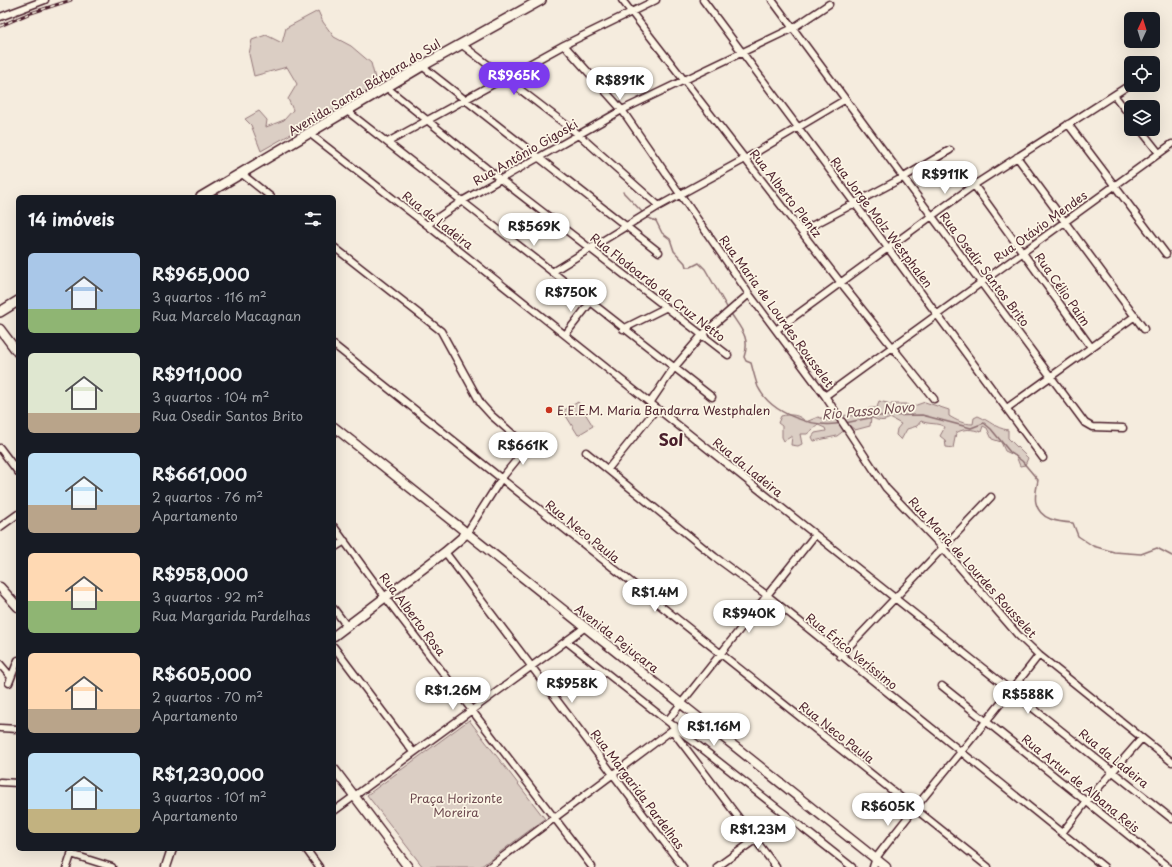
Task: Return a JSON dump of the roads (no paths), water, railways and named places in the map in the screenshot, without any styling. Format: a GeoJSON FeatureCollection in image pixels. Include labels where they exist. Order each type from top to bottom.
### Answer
{"type":"FeatureCollection","features":[{"type":"Feature","properties":{"kind":"main road","name":"Avenida Santa Bárbara do Sul"},"geometry":{"type":"LineString","coordinates":[[205,195],[422,66],[541,0]]}},
{"type":"Feature","properties":{"kind":"main road"},"geometry":{"type":"LineString","coordinates":[[0,312],[16,302]]}},
{"type":"Feature","properties":{"kind":"street"},"geometry":{"type":"LineString","coordinates":[[0,17],[45,0]]}},
{"type":"Feature","properties":{"kind":"street","name":"Rua Alberto Plentz"},"geometry":{"type":"LineString","coordinates":[[622,0],[841,283],[934,399]]}},
{"type":"Feature","properties":{"kind":"street"},"geometry":{"type":"LineString","coordinates":[[388,142],[428,122],[564,45],[656,0]]}},
{"type":"Feature","properties":{"kind":"street","name":"Rua Jorge Molz Westphalen"},"geometry":{"type":"LineString","coordinates":[[703,0],[1043,458]]}},
{"type":"Feature","properties":{"kind":"street","name":"Rua Osedir Santos Brito"},"geometry":{"type":"LineString","coordinates":[[772,0],[1085,423],[1092,428],[1123,428]]}},
{"type":"Feature","properties":{"kind":"street","name":"Rua Antônio Gigoski"},"geometry":{"type":"LineString","coordinates":[[427,224],[462,201],[578,134],[684,79],[793,28],[829,4]]}},
{"type":"Feature","properties":{"kind":"street"},"geometry":{"type":"LineString","coordinates":[[462,44],[578,134],[658,206]]}},
{"type":"Feature","properties":{"kind":"street","name":"Rua Maria de Lourdes Rousselet"},"geometry":{"type":"LineString","coordinates":[[564,45],[622,110],[749,294],[825,396],[886,488],[943,548],[1018,635],[1039,655],[1172,762]]}},
{"type":"Feature","properties":{"kind":"street"},"geometry":{"type":"LineString","coordinates":[[422,66],[540,157],[659,252]]}},
{"type":"Feature","properties":{"kind":"street","name":"Rua Flodoardo da Cruz Netto"},"geometry":{"type":"LineString","coordinates":[[386,87],[500,180],[728,355]]}},
{"type":"Feature","properties":{"kind":"street"},"geometry":{"type":"LineString","coordinates":[[776,330],[974,185],[1124,89]]}},
{"type":"Feature","properties":{"kind":"street"},"geometry":{"type":"LineString","coordinates":[[1114,95],[1124,108]]}},
{"type":"Feature","properties":{"kind":"street"},"geometry":{"type":"LineString","coordinates":[[552,272],[627,227],[658,206],[680,196],[745,160],[846,99]]}},
{"type":"Feature","properties":{"kind":"street"},"geometry":{"type":"LineString","coordinates":[[347,111],[673,369],[712,397]]}},
{"type":"Feature","properties":{"kind":"street"},"geometry":{"type":"LineString","coordinates":[[1068,124],[1116,185],[1166,254]]}},
{"type":"Feature","properties":{"kind":"street","name":"Rua da Ladeira"},"geometry":{"type":"LineString","coordinates":[[309,133],[427,224],[1172,819]]}},
{"type":"Feature","properties":{"kind":"street"},"geometry":{"type":"LineString","coordinates":[[1146,136],[1159,153]]}},
{"type":"Feature","properties":{"kind":"street","name":"Rua Otávio Mendes"},"geometry":{"type":"LineString","coordinates":[[825,396],[1172,144]]}},
{"type":"Feature","properties":{"kind":"street"},"geometry":{"type":"LineString","coordinates":[[802,231],[904,177],[950,150]]}},
{"type":"Feature","properties":{"kind":"street"},"geometry":{"type":"LineString","coordinates":[[1017,157],[1144,329]]}},
{"type":"Feature","properties":{"kind":"street"},"geometry":{"type":"LineString","coordinates":[[242,174],[268,195]]}},
{"type":"Feature","properties":{"kind":"street","name":"Rua Célio Paim"},"geometry":{"type":"LineString","coordinates":[[974,185],[1024,252],[1091,347]]}},
{"type":"Feature","properties":{"kind":"street"},"geometry":{"type":"LineString","coordinates":[[336,248],[441,331],[481,404],[491,415],[524,444],[523,452],[501,480],[466,534],[445,552],[385,598],[346,625],[336,634]]}},
{"type":"Feature","properties":{"kind":"street"},"geometry":{"type":"LineString","coordinates":[[650,403],[673,369],[702,335],[749,294]]}},
{"type":"Feature","properties":{"kind":"street"},"geometry":{"type":"LineString","coordinates":[[565,335],[590,303]]}},
{"type":"Feature","properties":{"kind":"street"},"geometry":{"type":"LineString","coordinates":[[623,329],[665,308]]}},
{"type":"Feature","properties":{"kind":"street"},"geometry":{"type":"LineString","coordinates":[[1007,408],[1135,316]]}},
{"type":"Feature","properties":{"kind":"street"},"geometry":{"type":"LineString","coordinates":[[0,330],[16,350]]}},
{"type":"Feature","properties":{"kind":"street","name":"Rua Neco Paula"},"geometry":{"type":"LineString","coordinates":[[336,347],[501,480],[915,807],[988,867]]}},
{"type":"Feature","properties":{"kind":"street"},"geometry":{"type":"LineString","coordinates":[[608,469],[657,408]]}},
{"type":"Feature","properties":{"kind":"street","name":"Avenida Pejuçara"},"geometry":{"type":"LineString","coordinates":[[336,429],[466,534],[886,867]]}},
{"type":"Feature","properties":{"kind":"street"},"geometry":{"type":"LineString","coordinates":[[0,448],[16,469]]}},
{"type":"Feature","properties":{"kind":"street","name":"Rua Érico Veríssimo"},"geometry":{"type":"LineString","coordinates":[[586,452],[715,557],[768,596],[840,656],[961,750],[1104,867]]}},
{"type":"Feature","properties":{"kind":"street"},"geometry":{"type":"LineString","coordinates":[[840,656],[991,497]]}},
{"type":"Feature","properties":{"kind":"street"},"geometry":{"type":"LineString","coordinates":[[0,527],[16,515]]}},
{"type":"Feature","properties":{"kind":"street","name":"Rua Alberto Rosa"},"geometry":{"type":"LineString","coordinates":[[336,530],[385,598],[472,709],[592,867]]}},
{"type":"Feature","properties":{"kind":"street"},"geometry":{"type":"LineString","coordinates":[[668,720],[815,535]]}},
{"type":"Feature","properties":{"kind":"street"},"geometry":{"type":"LineString","coordinates":[[336,547],[344,541]]}},
{"type":"Feature","properties":{"kind":"street","name":"Rua Margarida Pardelhas"},"geometry":{"type":"LineString","coordinates":[[445,552],[683,867]]}},
{"type":"Feature","properties":{"kind":"street"},"geometry":{"type":"LineString","coordinates":[[0,587],[16,605]]}},
{"type":"Feature","properties":{"kind":"street"},"geometry":{"type":"LineString","coordinates":[[336,612],[346,625]]}},
{"type":"Feature","properties":{"kind":"street"},"geometry":{"type":"LineString","coordinates":[[336,810],[412,752],[584,628]]}},
{"type":"Feature","properties":{"kind":"street"},"geometry":{"type":"LineString","coordinates":[[566,641],[616,682],[668,720],[776,867]]}},
{"type":"Feature","properties":{"kind":"street"},"geometry":{"type":"LineString","coordinates":[[336,650],[412,752]]}},
{"type":"Feature","properties":{"kind":"street"},"geometry":{"type":"LineString","coordinates":[[873,867],[876,858],[915,807],[961,750],[987,721],[1039,655]]}},
{"type":"Feature","properties":{"kind":"street"},"geometry":{"type":"LineString","coordinates":[[0,664],[10,680],[16,665]]}},
{"type":"Feature","properties":{"kind":"street","name":"Rua Artur de Albana Reis"},"geometry":{"type":"LineString","coordinates":[[942,686],[1168,867]]}},
{"type":"Feature","properties":{"kind":"street"},"geometry":{"type":"LineString","coordinates":[[0,728],[16,729]]}},
{"type":"Feature","properties":{"kind":"street"},"geometry":{"type":"LineString","coordinates":[[489,867],[497,865],[554,818],[674,728]]}},
{"type":"Feature","properties":{"kind":"street"},"geometry":{"type":"LineString","coordinates":[[674,728],[852,867]]}},
{"type":"Feature","properties":{"kind":"street"},"geometry":{"type":"LineString","coordinates":[[1062,833],[1112,771],[1142,738]]}},
{"type":"Feature","properties":{"kind":"street"},"geometry":{"type":"LineString","coordinates":[[336,772],[408,867]]}},
{"type":"Feature","properties":{"kind":"street"},"geometry":{"type":"LineString","coordinates":[[0,782],[16,783]]}},
{"type":"Feature","properties":{"kind":"street"},"geometry":{"type":"LineString","coordinates":[[718,867],[756,841],[787,817]]}},
{"type":"Feature","properties":{"kind":"street"},"geometry":{"type":"LineString","coordinates":[[166,867],[171,851]]}},
{"type":"Feature","properties":{"kind":"street"},"geometry":{"type":"LineString","coordinates":[[307,851],[319,867]]}},
{"type":"Feature","properties":{"kind":"street"},"geometry":{"type":"LineString","coordinates":[[67,867],[72,852],[112,867]]}},
{"type":"Feature","properties":{"kind":"waterway","name":"Rio Passo Novo"},"geometry":{"type":"LineString","coordinates":[[623,192],[644,214]]}},
{"type":"Feature","properties":{"kind":"waterway","name":"Rio Passo Novo"},"geometry":{"type":"LineString","coordinates":[[646,217],[656,221],[662,233],[670,239],[674,251],[685,263],[686,267],[691,267],[699,263],[705,269],[728,309]]}},
{"type":"Feature","properties":{"kind":"waterway","name":"Rio Passo Novo"},"geometry":{"type":"LineString","coordinates":[[730,312],[741,328],[746,344],[744,357],[746,361],[751,363],[758,387],[764,397],[783,412],[794,417],[819,424],[842,423]]}},
{"type":"Feature","properties":{"kind":"waterway","name":"Rio Passo Novo"},"geometry":{"type":"LineString","coordinates":[[845,423],[879,416],[922,415],[971,428],[984,423],[991,429],[1010,452],[1022,461],[1038,480],[1035,501],[1038,509],[1046,517],[1056,521],[1073,523],[1078,536],[1093,546],[1114,552],[1141,554],[1157,548],[1172,556]]}},
{"type":"Feature","properties":{"kind":"railway"},"geometry":{"type":"LineString","coordinates":[[0,26],[28,14],[71,0]]}},
{"type":"Feature","properties":{"kind":"place","name":"E.E.E.M. Maria Bandarra Westphalen"},"geometry":{"type":"Point","coordinates":[549,410]}},
{"type":"Feature","properties":{"kind":"district","name":"Sol"},"geometry":{"type":"Point","coordinates":[671,439]}},
{"type":"Feature","properties":{"kind":"park label","name":"Praça Horizonte Moreira"},"geometry":{"type":"Point","coordinates":[456,805]}}]}
